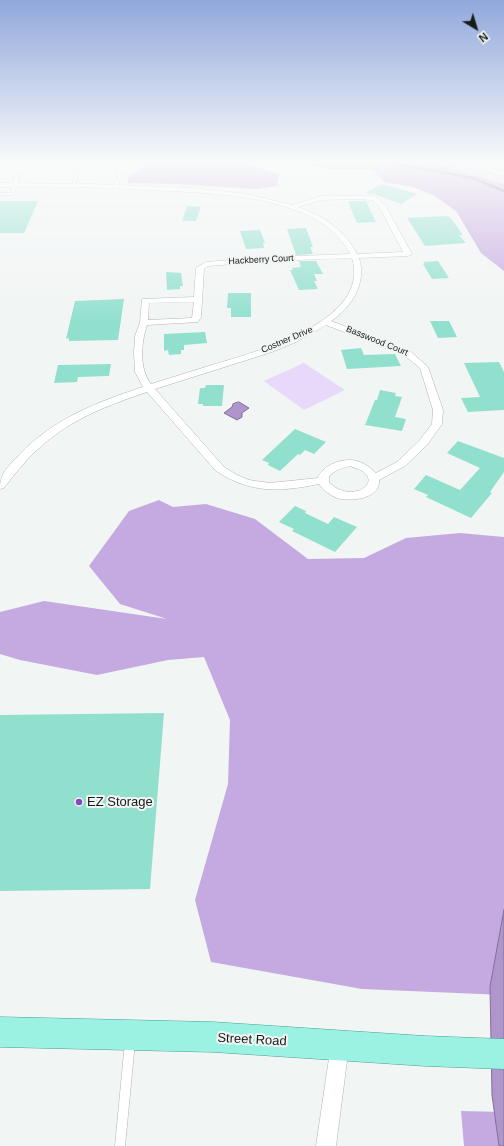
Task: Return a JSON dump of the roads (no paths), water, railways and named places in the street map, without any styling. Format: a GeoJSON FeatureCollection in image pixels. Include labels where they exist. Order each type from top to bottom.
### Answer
{"type":"FeatureCollection","features":[{"type":"Feature","properties":{"kind":"main road","name":"Street Road"},"geometry":{"type":"LineString","coordinates":[[0,1032],[214,1037],[425,1051],[504,1054]]}},
{"type":"Feature","properties":{"kind":"street","name":"Costner Drive"},"geometry":{"type":"LineString","coordinates":[[0,485],[21,457],[53,430],[86,411],[149,388],[274,347],[304,335],[326,322],[346,303],[356,287],[358,273],[355,256],[344,238],[331,227],[313,216]]}},
{"type":"Feature","properties":{"kind":"street"},"geometry":{"type":"LineString","coordinates":[[355,256],[408,254],[388,216]]}},
{"type":"Feature","properties":{"kind":"street","name":"Hackberry Court"},"geometry":{"type":"LineString","coordinates":[[197,299],[200,268],[206,264],[355,256]]}},
{"type":"Feature","properties":{"kind":"street"},"geometry":{"type":"LineString","coordinates":[[144,323],[195,320],[197,317],[197,299],[145,301],[144,323],[139,336],[138,357],[140,372],[143,380],[149,388],[220,469],[231,477],[262,488],[287,487],[324,480]]}},
{"type":"Feature","properties":{"kind":"street","name":"Basswood Court"},"geometry":{"type":"LineString","coordinates":[[326,322],[415,357],[424,366],[438,410],[436,424],[423,443],[401,464],[374,478]]}},
{"type":"Feature","properties":{"kind":"street"},"geometry":{"type":"LineString","coordinates":[[345,464],[362,466],[370,471],[374,478],[373,486],[368,492],[358,496],[347,496],[336,493],[328,488],[324,480],[325,473],[331,467],[345,464]]}},
{"type":"Feature","properties":{"kind":"street"},"geometry":{"type":"LineString","coordinates":[[326,1146],[340,1045]]}},
{"type":"Feature","properties":{"kind":"lane"},"geometry":{"type":"LineString","coordinates":[[120,1146],[131,1036]]}},
{"type":"Feature","properties":{"kind":"place","name":"EZ Storage"},"geometry":{"type":"Point","coordinates":[79,802]}}]}
